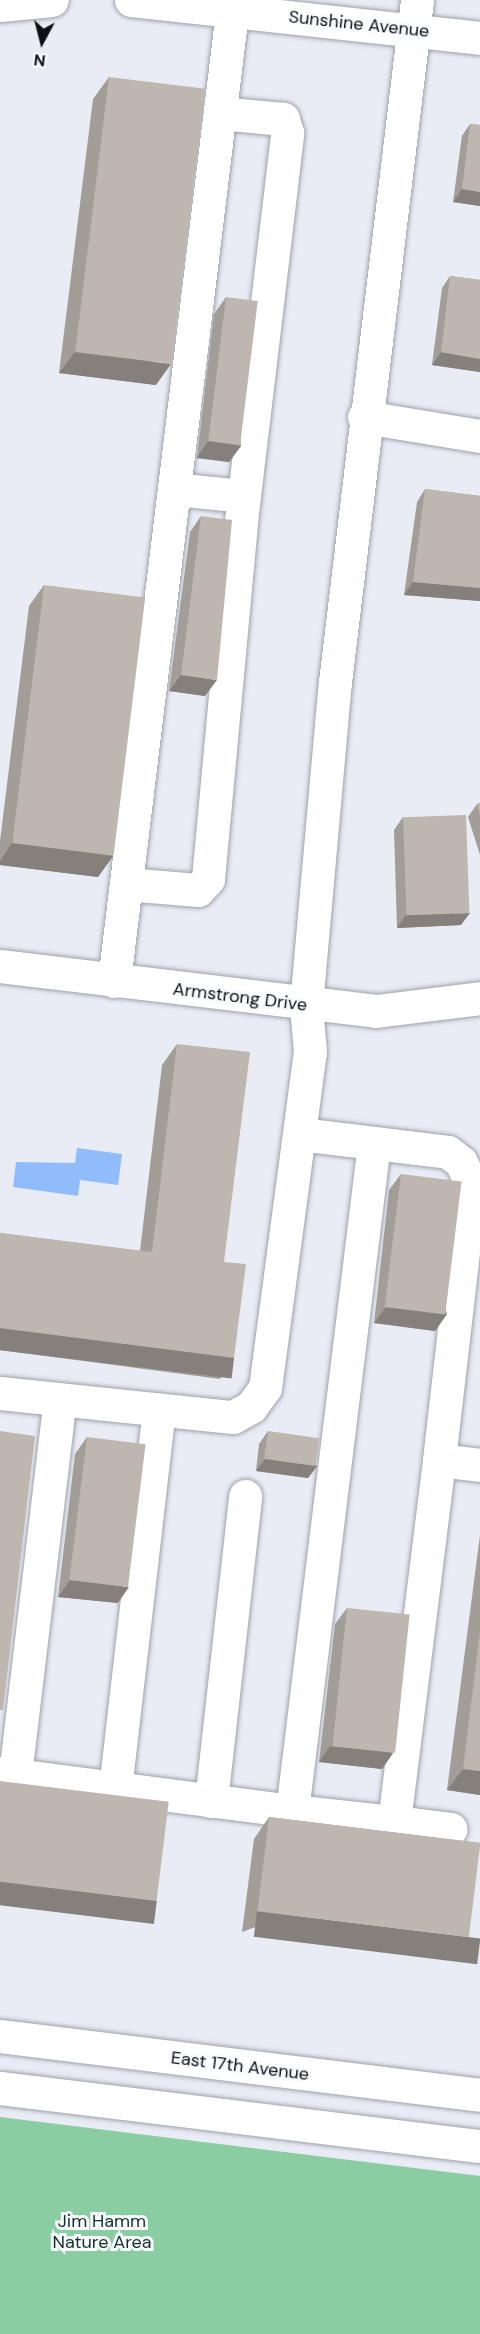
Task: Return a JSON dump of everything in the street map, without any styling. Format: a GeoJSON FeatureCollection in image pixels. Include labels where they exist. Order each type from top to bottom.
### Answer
{"type":"FeatureCollection","features":[{"type":"Feature","properties":{"kind":"street"},"geometry":{"type":"LineString","coordinates":[[0,4],[52,0]]}},
{"type":"Feature","properties":{"kind":"street","name":"Sunshine Avenue"},"geometry":{"type":"LineString","coordinates":[[131,0],[232,11],[416,15],[480,38]]}},
{"type":"Feature","properties":{"kind":"street"},"geometry":{"type":"LineString","coordinates":[[114,981],[232,11]]}},
{"type":"Feature","properties":{"kind":"street"},"geometry":{"type":"LineString","coordinates":[[0,1393],[233,1417],[251,1407],[265,1388],[310,1052],[306,1005],[364,417],[416,15]]}},
{"type":"Feature","properties":{"kind":"street"},"geometry":{"type":"LineString","coordinates":[[126,884],[198,890],[208,879],[244,496],[287,133],[283,119],[220,113]]}},
{"type":"Feature","properties":{"kind":"street"},"geometry":{"type":"LineString","coordinates":[[364,417],[480,436]]}},
{"type":"Feature","properties":{"kind":"street"},"geometry":{"type":"LineString","coordinates":[[174,489],[244,496]]}},
{"type":"Feature","properties":{"kind":"street","name":"Armstrong Drive"},"geometry":{"type":"LineString","coordinates":[[0,966],[306,1005],[376,1011],[480,998]]}},
{"type":"Feature","properties":{"kind":"street"},"geometry":{"type":"LineString","coordinates":[[300,1134],[448,1152],[461,1162],[471,1183],[394,1822]]}},
{"type":"Feature","properties":{"kind":"street"},"geometry":{"type":"LineString","coordinates":[[292,1810],[374,1143]]}},
{"type":"Feature","properties":{"kind":"street"},"geometry":{"type":"LineString","coordinates":[[60,1400],[8,1774],[211,1801],[452,1829]]}},
{"type":"Feature","properties":{"kind":"street"},"geometry":{"type":"LineString","coordinates":[[115,1789],[159,1410]]}},
{"type":"Feature","properties":{"kind":"street"},"geometry":{"type":"LineString","coordinates":[[439,1460],[480,1465]]}},
{"type":"Feature","properties":{"kind":"street"},"geometry":{"type":"LineString","coordinates":[[211,1801],[245,1496]]}},
{"type":"Feature","properties":{"kind":"street","name":"East 17th Avenue"},"geometry":{"type":"LineString","coordinates":[[0,2036],[480,2095]]}},
{"type":"Feature","properties":{"kind":"street"},"geometry":{"type":"LineString","coordinates":[[0,2088],[480,2146]]}},
{"type":"Feature","properties":{"kind":"green space","name":"Jim Hamm Nature Area"},"geometry":{"type":"Polygon","coordinates":[[[0,2117],[480,2176],[480,2334],[0,2334],[0,2117]]]}},
{"type":"Feature","properties":{"kind":"water"},"geometry":{"type":"Polygon","coordinates":[[[77,1148],[122,1154],[118,1185],[80,1180],[78,1196],[13,1187],[16,1162],[75,1163],[77,1148]]]}},
{"type":"Feature","properties":{"kind":"building"},"geometry":{"type":"Polygon","coordinates":[[[109,77],[205,89],[172,364],[75,352],[109,77]]]}},
{"type":"Feature","properties":{"kind":"building"},"geometry":{"type":"Polygon","coordinates":[[[470,124],[480,125],[480,192],[462,189],[470,124]]]}},
{"type":"Feature","properties":{"kind":"building"},"geometry":{"type":"Polygon","coordinates":[[[450,276],[480,280],[480,359],[441,352],[450,276]]]}},
{"type":"Feature","properties":{"kind":"building"},"geometry":{"type":"Polygon","coordinates":[[[226,297],[258,301],[240,445],[208,441],[226,297]]]}},
{"type":"Feature","properties":{"kind":"building"},"geometry":{"type":"Polygon","coordinates":[[[425,489],[480,496],[480,588],[413,582],[425,489]]]}},
{"type":"Feature","properties":{"kind":"building"},"geometry":{"type":"Polygon","coordinates":[[[201,516],[232,520],[217,680],[181,675],[201,516]]]}},
{"type":"Feature","properties":{"kind":"building"},"geometry":{"type":"Polygon","coordinates":[[[44,585],[145,597],[114,855],[12,843],[44,585]]]}},
{"type":"Feature","properties":{"kind":"building"},"geometry":{"type":"Polygon","coordinates":[[[466,815],[469,913],[406,915],[403,817],[466,815]]]}},
{"type":"Feature","properties":{"kind":"building"},"geometry":{"type":"Polygon","coordinates":[[[177,1044],[250,1052],[224,1262],[246,1264],[234,1358],[0,1328],[0,1233],[152,1252],[177,1044]]]}},
{"type":"Feature","properties":{"kind":"building"},"geometry":{"type":"Polygon","coordinates":[[[401,1174],[462,1181],[445,1314],[385,1307],[401,1174]]]}},
{"type":"Feature","properties":{"kind":"building"},"geometry":{"type":"Polygon","coordinates":[[[0,1431],[35,1436],[3,1710],[0,1710],[0,1431]]]}},
{"type":"Feature","properties":{"kind":"building"},"geometry":{"type":"Polygon","coordinates":[[[268,1431],[319,1438],[316,1466],[264,1459],[268,1431]]]}},
{"type":"Feature","properties":{"kind":"building"},"geometry":{"type":"Polygon","coordinates":[[[87,1437],[146,1444],[128,1587],[69,1580],[87,1437]]]}},
{"type":"Feature","properties":{"kind":"building"},"geometry":{"type":"Polygon","coordinates":[[[347,1608],[410,1615],[395,1753],[332,1746],[347,1608]]]}},
{"type":"Feature","properties":{"kind":"building"},"geometry":{"type":"Polygon","coordinates":[[[480,1632],[480,1771],[463,1769],[480,1632]]]}},
{"type":"Feature","properties":{"kind":"building"},"geometry":{"type":"Polygon","coordinates":[[[0,1781],[169,1802],[157,1901],[0,1882],[0,1781]]]}},
{"type":"Feature","properties":{"kind":"building"},"geometry":{"type":"Polygon","coordinates":[[[269,1817],[480,1843],[469,1937],[257,1911],[269,1817]]]}}]}
